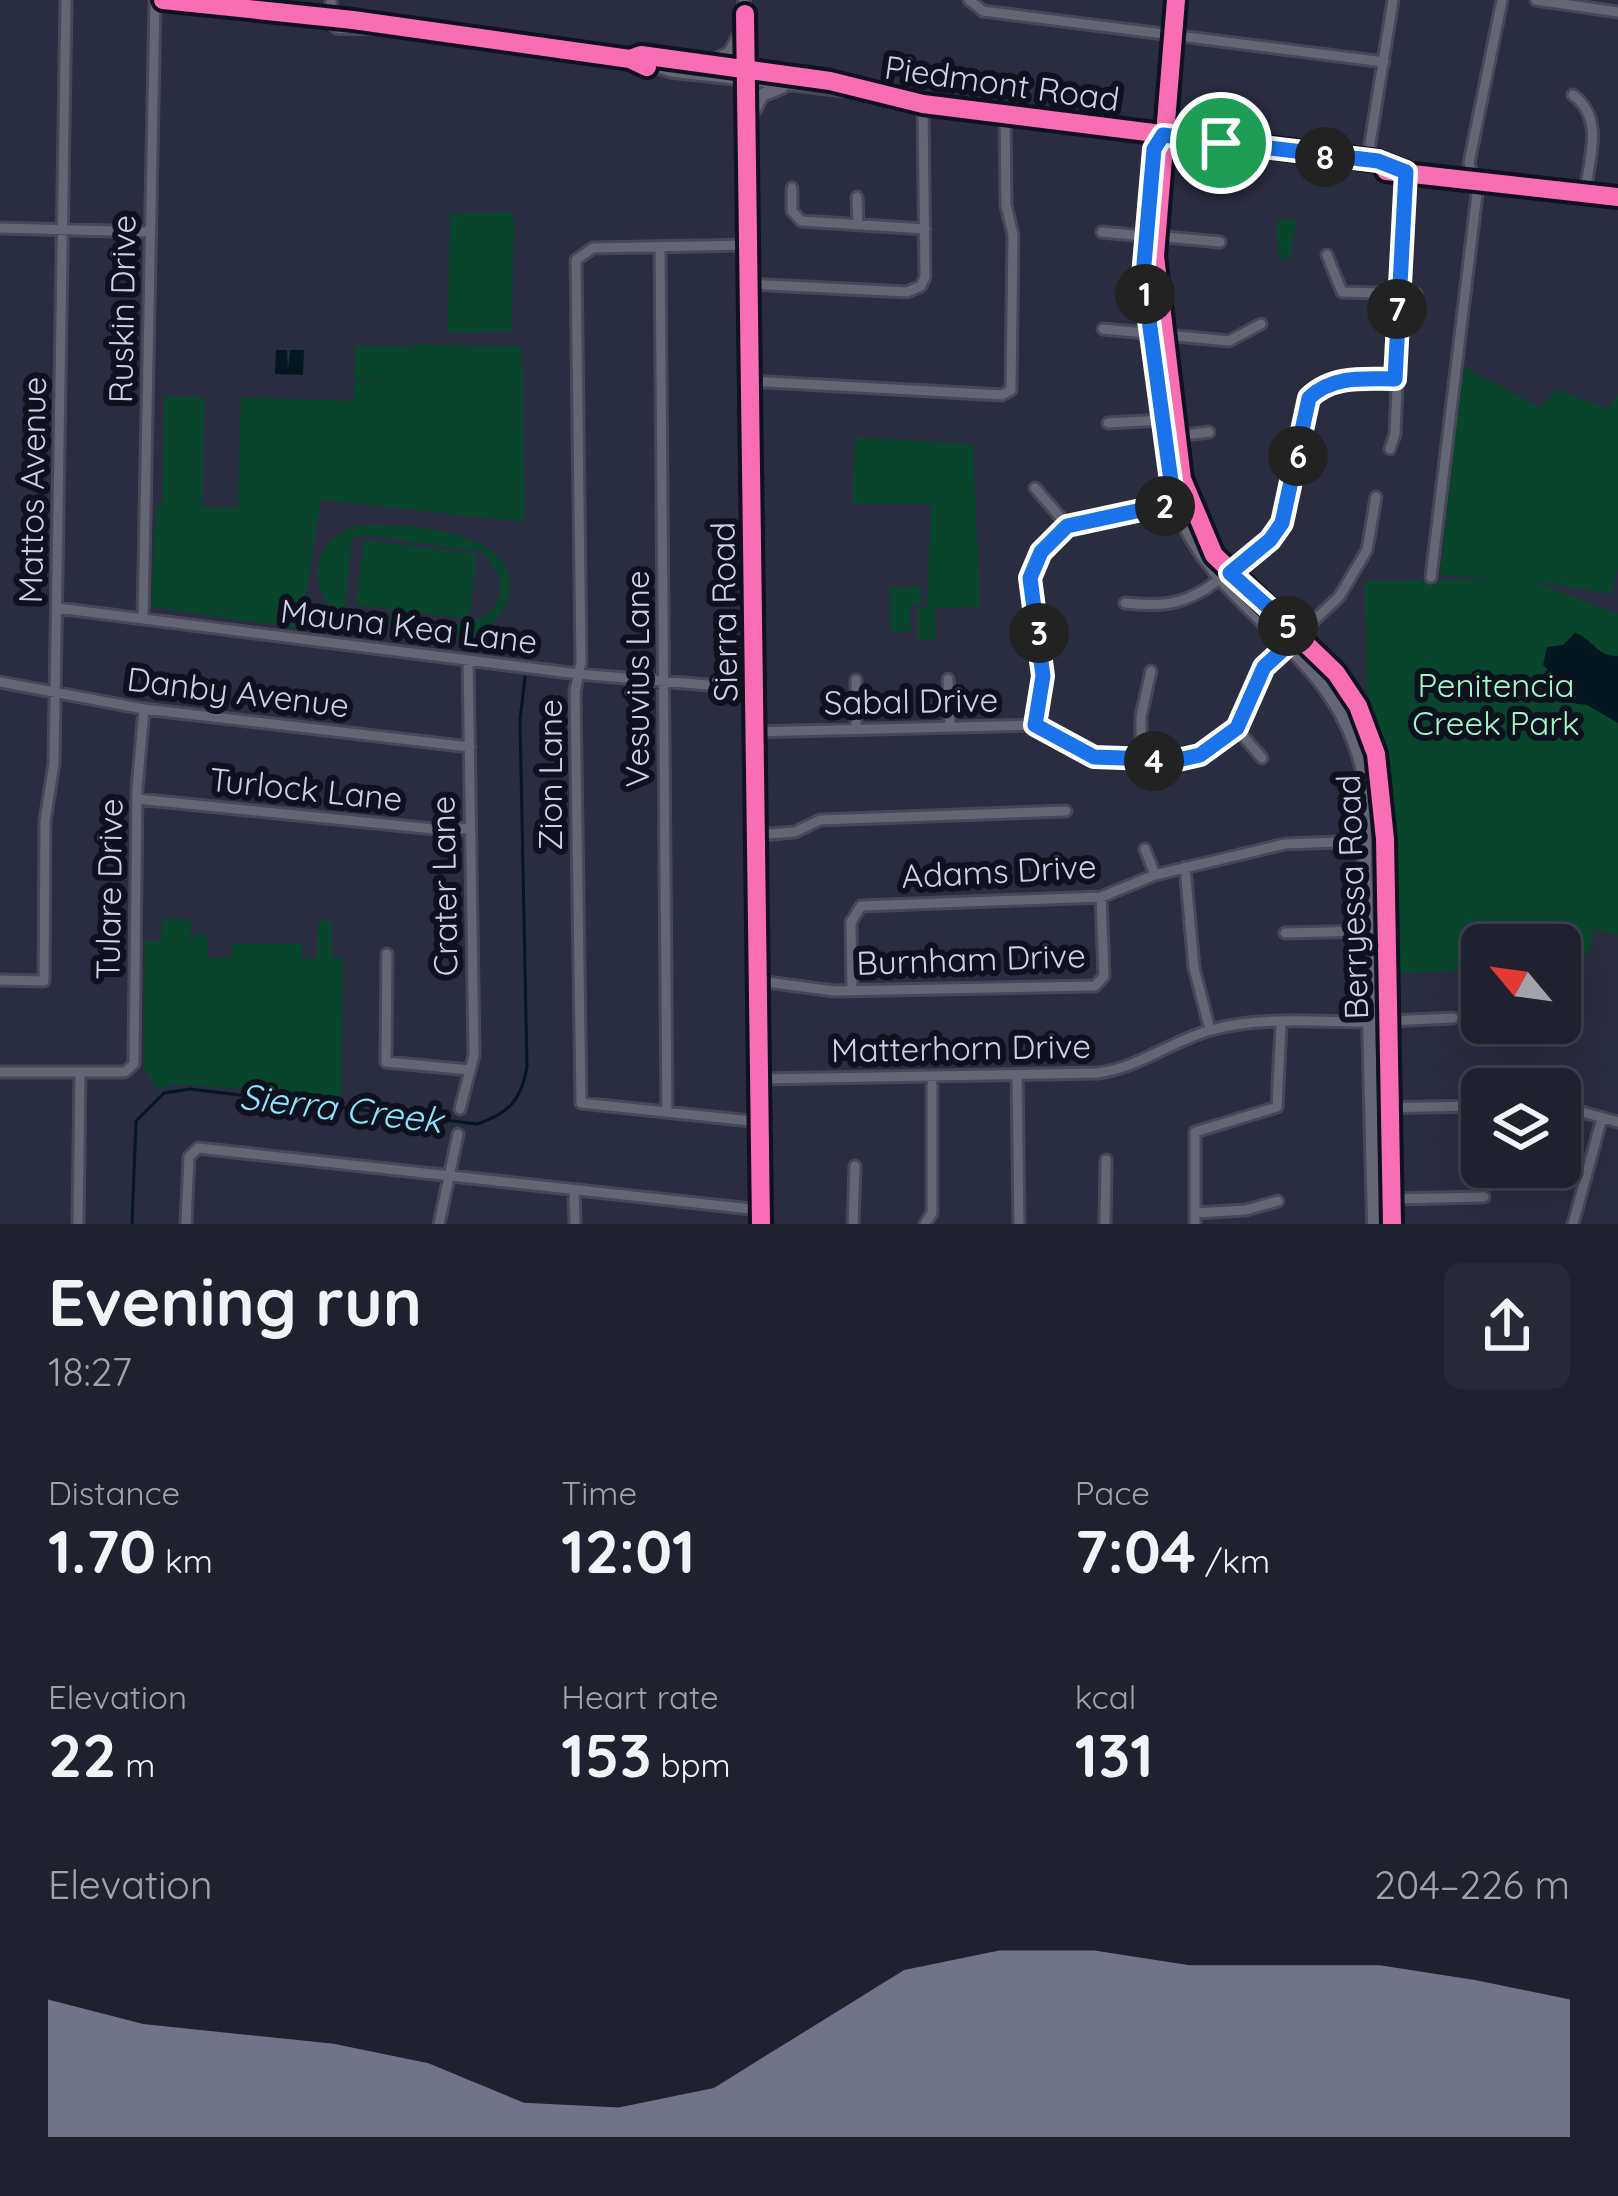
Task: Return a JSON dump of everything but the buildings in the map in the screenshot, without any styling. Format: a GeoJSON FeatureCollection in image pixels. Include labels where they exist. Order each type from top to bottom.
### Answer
{"type":"FeatureCollection","features":[{"type":"Feature","properties":{"kind":"main road","name":"Piedmont Road"},"geometry":{"type":"LineString","coordinates":[[159,0],[353,20],[630,59],[641,55],[710,64],[789,85],[843,88],[923,104],[1366,162],[1406,172],[1618,197]]}},
{"type":"Feature","properties":{"kind":"main road"},"geometry":{"type":"LineString","coordinates":[[710,64],[730,53],[745,26]]}},
{"type":"Feature","properties":{"kind":"main road","name":"Piedmont Road"},"geometry":{"type":"LineString","coordinates":[[630,59],[640,66],[830,81],[843,88]]}},
{"type":"Feature","properties":{"kind":"main road"},"geometry":{"type":"LineString","coordinates":[[746,122],[762,95],[789,85]]}},
{"type":"Feature","properties":{"kind":"main road","name":"Berryessa Road"},"geometry":{"type":"LineString","coordinates":[[1163,135],[1149,236],[1160,333],[1163,420],[1186,532],[1224,577],[1336,673],[1368,729],[1381,778],[1392,1224]]}},
{"type":"Feature","properties":{"kind":"main road","name":"Berryessa Road"},"geometry":{"type":"LineString","coordinates":[[1160,333],[1181,502]]}},
{"type":"Feature","properties":{"kind":"main road","name":"Berryessa Road"},"geometry":{"type":"LineString","coordinates":[[1294,640],[1344,712],[1360,758],[1366,802],[1374,1224]]}},
{"type":"Feature","properties":{"kind":"main road"},"geometry":{"type":"LineString","coordinates":[[1366,802],[1375,831],[1384,839]]}},
{"type":"Feature","properties":{"kind":"main road"},"geometry":{"type":"LineString","coordinates":[[1366,842],[1378,860],[1386,918]]}},
{"type":"Feature","properties":{"kind":"street","name":"Mattos Avenue"},"geometry":{"type":"LineString","coordinates":[[0,980],[44,981],[45,821],[54,763],[66,0]]}},
{"type":"Feature","properties":{"kind":"street","name":"Ruskin Drive"},"geometry":{"type":"LineString","coordinates":[[143,619],[159,0]]}},
{"type":"Feature","properties":{"kind":"street"},"geometry":{"type":"LineString","coordinates":[[331,0],[331,21]]}},
{"type":"Feature","properties":{"kind":"street","name":"Sierra Road"},"geometry":{"type":"LineString","coordinates":[[744,0],[761,1217]]}},
{"type":"Feature","properties":{"kind":"street"},"geometry":{"type":"LineString","coordinates":[[1163,135],[1176,0]]}},
{"type":"Feature","properties":{"kind":"street"},"geometry":{"type":"LineString","coordinates":[[1366,162],[1393,0]]}},
{"type":"Feature","properties":{"kind":"street"},"geometry":{"type":"LineString","coordinates":[[1431,578],[1477,194],[1469,161],[1501,0]]}},
{"type":"Feature","properties":{"kind":"street"},"geometry":{"type":"LineString","coordinates":[[1536,0],[1618,12]]}},
{"type":"Feature","properties":{"kind":"street"},"geometry":{"type":"LineString","coordinates":[[970,3],[1174,36],[1384,62]]}},
{"type":"Feature","properties":{"kind":"street"},"geometry":{"type":"LineString","coordinates":[[1573,95],[1586,104],[1594,123],[1585,193]]}},
{"type":"Feature","properties":{"kind":"street"},"geometry":{"type":"LineString","coordinates":[[749,284],[911,292],[925,277],[923,104]]}},
{"type":"Feature","properties":{"kind":"street"},"geometry":{"type":"LineString","coordinates":[[750,381],[1002,395],[1011,390],[1012,235],[1006,205],[1005,115]]}},
{"type":"Feature","properties":{"kind":"street"},"geometry":{"type":"LineString","coordinates":[[1390,449],[1395,434],[1397,295],[1406,172]]}},
{"type":"Feature","properties":{"kind":"street"},"geometry":{"type":"LineString","coordinates":[[792,188],[795,218],[925,229]]}},
{"type":"Feature","properties":{"kind":"street"},"geometry":{"type":"LineString","coordinates":[[857,197],[858,224]]}},
{"type":"Feature","properties":{"kind":"street"},"geometry":{"type":"LineString","coordinates":[[0,228],[151,232]]}},
{"type":"Feature","properties":{"kind":"street"},"geometry":{"type":"LineString","coordinates":[[1102,232],[1220,242]]}},
{"type":"Feature","properties":{"kind":"street"},"geometry":{"type":"LineString","coordinates":[[660,247],[748,245]]}},
{"type":"Feature","properties":{"kind":"street","name":"Zion Lane"},"geometry":{"type":"LineString","coordinates":[[660,247],[592,248],[580,254],[575,267],[581,1103],[760,1122]]}},
{"type":"Feature","properties":{"kind":"street","name":"Vesuvius Lane"},"geometry":{"type":"LineString","coordinates":[[660,247],[667,1112]]}},
{"type":"Feature","properties":{"kind":"street"},"geometry":{"type":"LineString","coordinates":[[1327,255],[1342,292],[1415,295]]}},
{"type":"Feature","properties":{"kind":"street"},"geometry":{"type":"LineString","coordinates":[[1103,329],[1228,340],[1261,325]]}},
{"type":"Feature","properties":{"kind":"street"},"geometry":{"type":"LineString","coordinates":[[1125,603],[1161,607],[1184,603],[1270,540],[1282,523],[1309,398],[1321,386],[1344,380],[1395,379]]}},
{"type":"Feature","properties":{"kind":"street"},"geometry":{"type":"LineString","coordinates":[[1108,423],[1163,420]]}},
{"type":"Feature","properties":{"kind":"street"},"geometry":{"type":"LineString","coordinates":[[1176,436],[1209,432]]}},
{"type":"Feature","properties":{"kind":"street"},"geometry":{"type":"LineString","coordinates":[[1035,488],[1067,526]]}},
{"type":"Feature","properties":{"kind":"street"},"geometry":{"type":"LineString","coordinates":[[1262,758],[1237,728],[1264,667],[1339,597],[1367,550],[1376,497]]}},
{"type":"Feature","properties":{"kind":"street"},"geometry":{"type":"LineString","coordinates":[[1035,725],[1043,676],[1030,578],[1041,552],[1067,526],[1181,502]]}},
{"type":"Feature","properties":{"kind":"street","name":"Mauna Kea Lane"},"geometry":{"type":"LineString","coordinates":[[57,608],[578,674],[755,689]]}},
{"type":"Feature","properties":{"kind":"street","name":"Crater Lane"},"geometry":{"type":"LineString","coordinates":[[460,1109],[470,1070],[469,660]]}},
{"type":"Feature","properties":{"kind":"street"},"geometry":{"type":"LineString","coordinates":[[1141,761],[1141,716],[1151,671]]}},
{"type":"Feature","properties":{"kind":"street"},"geometry":{"type":"LineString","coordinates":[[948,679],[950,726]]}},
{"type":"Feature","properties":{"kind":"street"},"geometry":{"type":"LineString","coordinates":[[856,680],[856,729]]}},
{"type":"Feature","properties":{"kind":"street","name":"Danby Avenue"},"geometry":{"type":"LineString","coordinates":[[0,682],[144,710],[470,747]]}},
{"type":"Feature","properties":{"kind":"street","name":"Tulare Drive"},"geometry":{"type":"LineString","coordinates":[[80,1074],[131,1070],[137,799],[144,710]]}},
{"type":"Feature","properties":{"kind":"street","name":"Sabal Drive"},"geometry":{"type":"LineString","coordinates":[[756,732],[1035,725],[1094,757],[1141,761],[1200,755],[1237,728]]}},
{"type":"Feature","properties":{"kind":"street","name":"Turlock Lane"},"geometry":{"type":"LineString","coordinates":[[137,799],[444,830],[470,828]]}},
{"type":"Feature","properties":{"kind":"street"},"geometry":{"type":"LineString","coordinates":[[758,835],[795,832],[820,820],[1066,811]]}},
{"type":"Feature","properties":{"kind":"street","name":"Adams Drive"},"geometry":{"type":"LineString","coordinates":[[852,991],[851,922],[861,906],[1101,897],[1155,875],[1285,844],[1366,842]]}},
{"type":"Feature","properties":{"kind":"street"},"geometry":{"type":"LineString","coordinates":[[1145,849],[1155,875]]}},
{"type":"Feature","properties":{"kind":"street"},"geometry":{"type":"LineString","coordinates":[[1185,867],[1194,968],[1210,1030]]}},
{"type":"Feature","properties":{"kind":"street","name":"Burnham Drive"},"geometry":{"type":"LineString","coordinates":[[759,981],[852,991],[1095,986],[1105,976],[1101,897]]}},
{"type":"Feature","properties":{"kind":"street"},"geometry":{"type":"LineString","coordinates":[[1285,933],[1368,932]]}},
{"type":"Feature","properties":{"kind":"street"},"geometry":{"type":"LineString","coordinates":[[387,954],[386,1062],[470,1070]]}},
{"type":"Feature","properties":{"kind":"street"},"geometry":{"type":"LineString","coordinates":[[1388,1021],[1453,1018]]}},
{"type":"Feature","properties":{"kind":"street","name":"Matterhorn Drive"},"geometry":{"type":"LineString","coordinates":[[760,1079],[1017,1075],[1123,1068],[1210,1030],[1262,1022],[1370,1022]]}},
{"type":"Feature","properties":{"kind":"street"},"geometry":{"type":"LineString","coordinates":[[1278,1201],[1195,1218],[1195,1132],[1277,1107],[1281,1025]]}},
{"type":"Feature","properties":{"kind":"street"},"geometry":{"type":"LineString","coordinates":[[0,1072],[80,1074],[78,1224]]}},
{"type":"Feature","properties":{"kind":"street"},"geometry":{"type":"LineString","coordinates":[[1017,1075],[1018,1224]]}},
{"type":"Feature","properties":{"kind":"street"},"geometry":{"type":"LineString","coordinates":[[925,1224],[932,1213],[932,1076]]}},
{"type":"Feature","properties":{"kind":"street"},"geometry":{"type":"LineString","coordinates":[[1372,1108],[1461,1106]]}},
{"type":"Feature","properties":{"kind":"street"},"geometry":{"type":"LineString","coordinates":[[1581,1112],[1618,1122]]}},
{"type":"Feature","properties":{"kind":"street"},"geometry":{"type":"LineString","coordinates":[[1573,1224],[1602,1118]]}},
{"type":"Feature","properties":{"kind":"street"},"geometry":{"type":"LineString","coordinates":[[439,1224],[458,1134]]}},
{"type":"Feature","properties":{"kind":"street"},"geometry":{"type":"LineString","coordinates":[[187,1224],[189,1157],[198,1148],[451,1175],[761,1217]]}},
{"type":"Feature","properties":{"kind":"street"},"geometry":{"type":"LineString","coordinates":[[1105,1224],[1106,1160]]}},
{"type":"Feature","properties":{"kind":"street"},"geometry":{"type":"LineString","coordinates":[[853,1224],[855,1166]]}},
{"type":"Feature","properties":{"kind":"street"},"geometry":{"type":"LineString","coordinates":[[574,1191],[575,1224]]}},
{"type":"Feature","properties":{"kind":"street"},"geometry":{"type":"LineString","coordinates":[[1392,1199],[1484,1197]]}},
{"type":"Feature","properties":{"kind":"green space"},"geometry":{"type":"Polygon","coordinates":[[[450,214],[514,215],[512,331],[453,333],[448,330],[450,214]]]}},
{"type":"Feature","properties":{"kind":"green space"},"geometry":{"type":"Polygon","coordinates":[[[1276,219],[1297,219],[1290,259],[1279,258],[1276,219]]]}},
{"type":"Feature","properties":{"kind":"green space"},"geometry":{"type":"Polygon","coordinates":[[[413,344],[522,347],[525,522],[321,500],[301,629],[151,607],[156,506],[162,506],[164,396],[205,397],[202,507],[238,508],[241,398],[353,401],[354,383],[385,383],[354,381],[355,346],[411,347],[411,360],[413,344]]]}},
{"type":"Feature","properties":{"kind":"green space","name":"Penitencia Creek Park"},"geometry":{"type":"Polygon","coordinates":[[[1463,366],[1541,408],[1556,390],[1608,409],[1618,394],[1618,568],[1611,594],[1531,581],[1618,614],[1618,935],[1595,929],[1588,955],[1581,953],[1581,924],[1461,924],[1461,971],[1396,973],[1392,798],[1385,756],[1367,706],[1365,581],[1499,579],[1440,575],[1463,366]]]}},
{"type":"Feature","properties":{"kind":"green space"},"geometry":{"type":"Polygon","coordinates":[[[855,437],[973,444],[980,607],[935,608],[936,639],[918,640],[918,608],[927,608],[931,504],[852,504],[855,437]]]}},
{"type":"Feature","properties":{"kind":"green space"},"geometry":{"type":"Polygon","coordinates":[[[357,526],[425,528],[473,541],[493,552],[505,567],[510,586],[504,609],[488,626],[496,628],[495,638],[320,617],[322,608],[330,608],[319,583],[320,559],[344,531],[357,526]],[[367,535],[352,538],[345,607],[443,622],[484,616],[499,595],[500,577],[483,552],[367,535]]]}},
{"type":"Feature","properties":{"kind":"green space"},"geometry":{"type":"Polygon","coordinates":[[[364,540],[477,554],[469,619],[356,605],[364,540]]]}},
{"type":"Feature","properties":{"kind":"green space"},"geometry":{"type":"Polygon","coordinates":[[[890,587],[921,587],[921,604],[910,605],[911,632],[890,632],[890,587]]]}},
{"type":"Feature","properties":{"kind":"green space"},"geometry":{"type":"Polygon","coordinates":[[[163,918],[191,919],[190,942],[195,934],[207,934],[208,958],[231,958],[232,944],[302,944],[302,958],[317,959],[318,921],[332,921],[332,957],[343,958],[342,1097],[174,1084],[157,1090],[144,1067],[145,941],[161,941],[163,918]]]}},
{"type":"Feature","properties":{"kind":"water"},"geometry":{"type":"Polygon","coordinates":[[[276,350],[287,350],[288,370],[290,350],[304,350],[303,375],[275,374],[276,350]]]}},
{"type":"Feature","properties":{"kind":"water"},"geometry":{"type":"Polygon","coordinates":[[[1575,633],[1605,654],[1618,656],[1618,723],[1587,705],[1564,702],[1555,677],[1543,665],[1547,647],[1563,645],[1575,633]]]}},
{"type":"Feature","properties":{"kind":"waterway","name":"Sierra Creek"},"geometry":{"type":"LineString","coordinates":[[132,1224],[136,1121],[164,1093],[190,1089],[477,1124],[497,1116],[517,1097],[527,1067],[520,720],[525,677]]}},
{"type":"Feature","properties":{"kind":"cycle path"},"geometry":{"type":"LineString","coordinates":[[163,0],[353,20],[630,59],[647,67]]}},
{"type":"Feature","properties":{"kind":"cycle path"},"geometry":{"type":"LineString","coordinates":[[1176,0],[1155,256],[1182,479],[1214,555],[1336,673],[1358,706],[1376,754],[1385,839],[1392,1224]]}},
{"type":"Feature","properties":{"kind":"cycle path"},"geometry":{"type":"LineString","coordinates":[[745,14],[761,1224]]}},
{"type":"Feature","properties":{"kind":"cycle path"},"geometry":{"type":"LineString","coordinates":[[630,59],[641,55],[830,81],[923,104],[1378,161],[1406,172]]}},
{"type":"Feature","properties":{"kind":"cycle path"},"geometry":{"type":"LineString","coordinates":[[1386,171],[1618,197]]}},
{"type":"Feature","properties":{"kind":"route"},"geometry":{"type":"LineString","coordinates":[[1163,135],[1221,143],[1378,161],[1406,172],[1395,379],[1344,380],[1321,386],[1309,398],[1282,523],[1270,540],[1230,573],[1299,635],[1264,667],[1237,728],[1200,755],[1178,760],[1094,757],[1035,725],[1043,676],[1042,645],[1030,578],[1041,552],[1067,526],[1174,503],[1143,276],[1154,149],[1163,135]]}}]}
